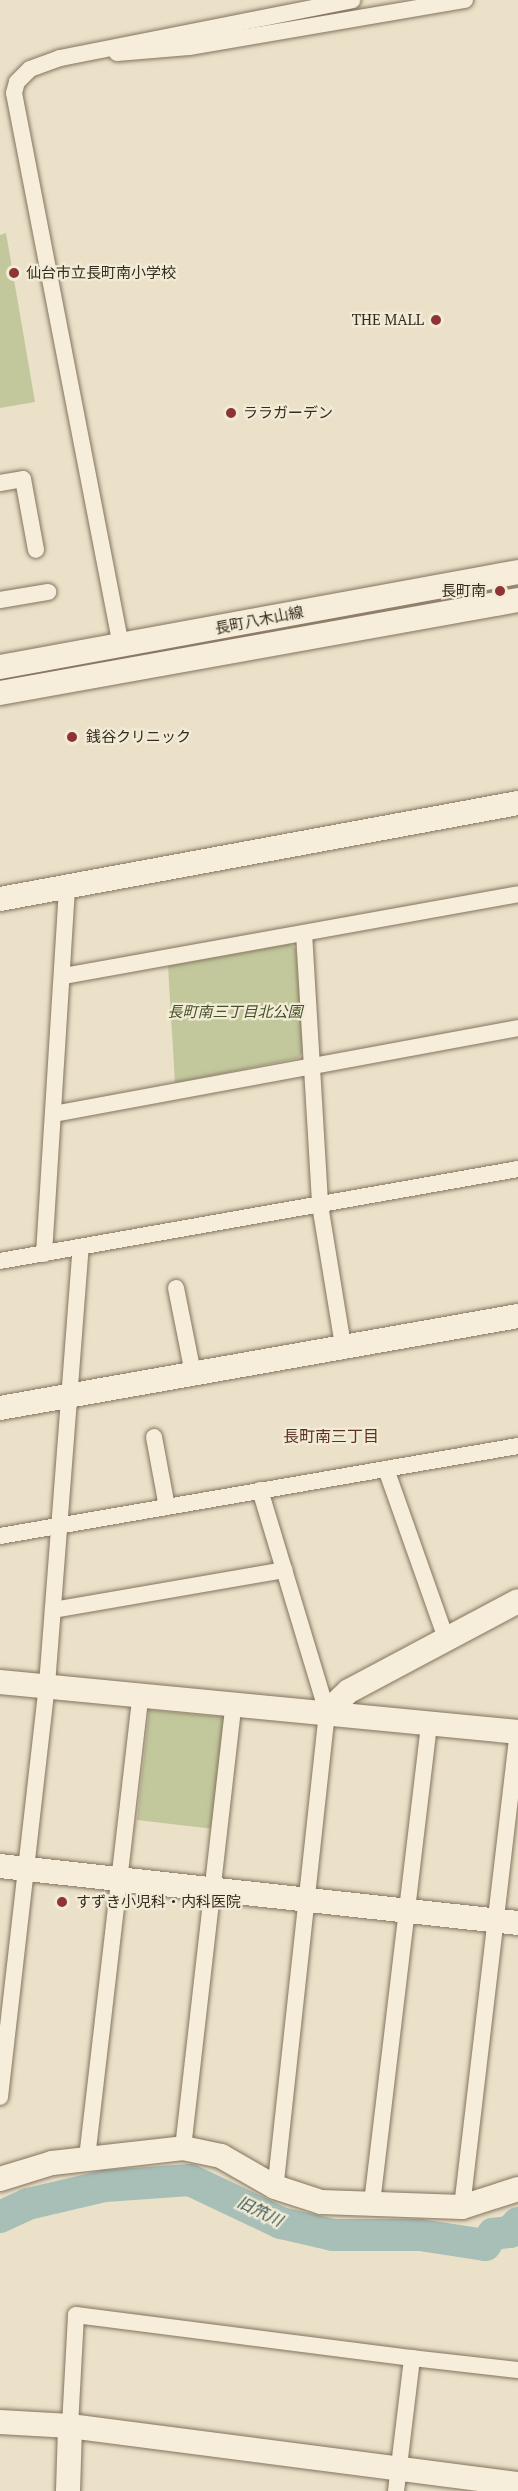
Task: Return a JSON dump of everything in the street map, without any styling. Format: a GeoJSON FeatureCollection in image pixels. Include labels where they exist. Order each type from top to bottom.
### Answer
{"type":"FeatureCollection","features":[{"type":"Feature","properties":{"kind":"street"},"geometry":{"type":"LineString","coordinates":[[121,646],[14,93],[21,75],[60,58],[352,0]]}},
{"type":"Feature","properties":{"kind":"street"},"geometry":{"type":"LineString","coordinates":[[60,58],[189,47],[465,0]]}},
{"type":"Feature","properties":{"kind":"street"},"geometry":{"type":"LineString","coordinates":[[0,483],[23,479],[36,550]]}},
{"type":"Feature","properties":{"kind":"street","name":"長町八木山線"},"geometry":{"type":"LineString","coordinates":[[0,667],[518,572]]}},
{"type":"Feature","properties":{"kind":"street"},"geometry":{"type":"LineString","coordinates":[[0,600],[48,592]]}},
{"type":"Feature","properties":{"kind":"street"},"geometry":{"type":"LineString","coordinates":[[0,693],[518,600]]}},
{"type":"Feature","properties":{"kind":"street"},"geometry":{"type":"LineString","coordinates":[[0,898],[518,803]]}},
{"type":"Feature","properties":{"kind":"street"},"geometry":{"type":"LineString","coordinates":[[45,1254],[64,976],[67,886]]}},
{"type":"Feature","properties":{"kind":"street"},"geometry":{"type":"LineString","coordinates":[[64,976],[518,894]]}},
{"type":"Feature","properties":{"kind":"street"},"geometry":{"type":"LineString","coordinates":[[304,933],[320,1205],[343,1345]]}},
{"type":"Feature","properties":{"kind":"street"},"geometry":{"type":"LineString","coordinates":[[54,1114],[518,1028]]}},
{"type":"Feature","properties":{"kind":"street"},"geometry":{"type":"LineString","coordinates":[[0,1262],[518,1170]]}},
{"type":"Feature","properties":{"kind":"street"},"geometry":{"type":"LineString","coordinates":[[0,2097],[47,1685],[81,1248]]}},
{"type":"Feature","properties":{"kind":"street"},"geometry":{"type":"LineString","coordinates":[[176,1288],[192,1373]]}},
{"type":"Feature","properties":{"kind":"street"},"geometry":{"type":"LineString","coordinates":[[0,1408],[343,1345],[518,1316]]}},
{"type":"Feature","properties":{"kind":"street"},"geometry":{"type":"LineString","coordinates":[[154,1437],[167,1507]]}},
{"type":"Feature","properties":{"kind":"street"},"geometry":{"type":"LineString","coordinates":[[0,1536],[518,1446]]}},
{"type":"Feature","properties":{"kind":"street"},"geometry":{"type":"LineString","coordinates":[[386,1469],[446,1638]]}},
{"type":"Feature","properties":{"kind":"street"},"geometry":{"type":"LineString","coordinates":[[260,1490],[327,1712],[310,1900],[275,2187]]}},
{"type":"Feature","properties":{"kind":"street"},"geometry":{"type":"LineString","coordinates":[[53,1610],[285,1570]]}},
{"type":"Feature","properties":{"kind":"street"},"geometry":{"type":"LineString","coordinates":[[327,1712],[349,1690],[518,1601]]}},
{"type":"Feature","properties":{"kind":"street"},"geometry":{"type":"LineString","coordinates":[[0,1682],[141,1693],[518,1731],[507,1922],[462,2207]]}},
{"type":"Feature","properties":{"kind":"street"},"geometry":{"type":"LineString","coordinates":[[87,2158],[141,1693]]}},
{"type":"Feature","properties":{"kind":"street"},"geometry":{"type":"LineString","coordinates":[[183,2148],[234,1702]]}},
{"type":"Feature","properties":{"kind":"street"},"geometry":{"type":"LineString","coordinates":[[372,2203],[429,1722]]}},
{"type":"Feature","properties":{"kind":"street"},"geometry":{"type":"LineString","coordinates":[[0,1866],[27,1867],[507,1922]]}},
{"type":"Feature","properties":{"kind":"street"},"geometry":{"type":"LineString","coordinates":[[0,2179],[87,2158],[183,2148],[221,2156],[275,2187],[321,2202],[462,2207],[518,2189]]}},
{"type":"Feature","properties":{"kind":"street"},"geometry":{"type":"LineString","coordinates":[[68,2491],[76,2315],[518,2370]]}},
{"type":"Feature","properties":{"kind":"street"},"geometry":{"type":"LineString","coordinates":[[397,2480],[412,2358]]}},
{"type":"Feature","properties":{"kind":"street"},"geometry":{"type":"LineString","coordinates":[[0,2422],[70,2426],[397,2480],[518,2484]]}},
{"type":"Feature","properties":{"kind":"green space"},"geometry":{"type":"Polygon","coordinates":[[[6,233],[35,402],[0,408],[0,235],[6,233]]]}},
{"type":"Feature","properties":{"kind":"green space","name":"長町南三丁目北公園"},"geometry":{"type":"Polygon","coordinates":[[[290,944],[296,949],[303,1051],[299,1058],[175,1083],[168,966],[290,944]]]}},
{"type":"Feature","properties":{"kind":"green space"},"geometry":{"type":"Polygon","coordinates":[[[149,1710],[224,1717],[214,1829],[137,1820],[149,1710]]]}},
{"type":"Feature","properties":{"kind":"waterway","name":"旧笊川"},"geometry":{"type":"LineString","coordinates":[[0,2217],[28,2204],[105,2186],[190,2180],[281,2223],[333,2235],[420,2235],[485,2245],[493,2234],[510,2232],[518,2223]]}},
{"type":"Feature","properties":{"kind":"place","name":"仙台市立長町南小学校"},"geometry":{"type":"Point","coordinates":[14,273]}},
{"type":"Feature","properties":{"kind":"place","name":"THE MALL"},"geometry":{"type":"Point","coordinates":[436,320]}},
{"type":"Feature","properties":{"kind":"place","name":"ララガーデン"},"geometry":{"type":"Point","coordinates":[231,413]}},
{"type":"Feature","properties":{"kind":"place","name":"長町南"},"geometry":{"type":"Point","coordinates":[500,591]}},
{"type":"Feature","properties":{"kind":"place","name":"銭谷クリニック"},"geometry":{"type":"Point","coordinates":[72,737]}},
{"type":"Feature","properties":{"kind":"place","name":"すずき小児科・内科医院"},"geometry":{"type":"Point","coordinates":[62,1902]}},
{"type":"Feature","properties":{"kind":"district","name":"長町南三丁目"},"geometry":{"type":"Point","coordinates":[331,1436]}}]}
